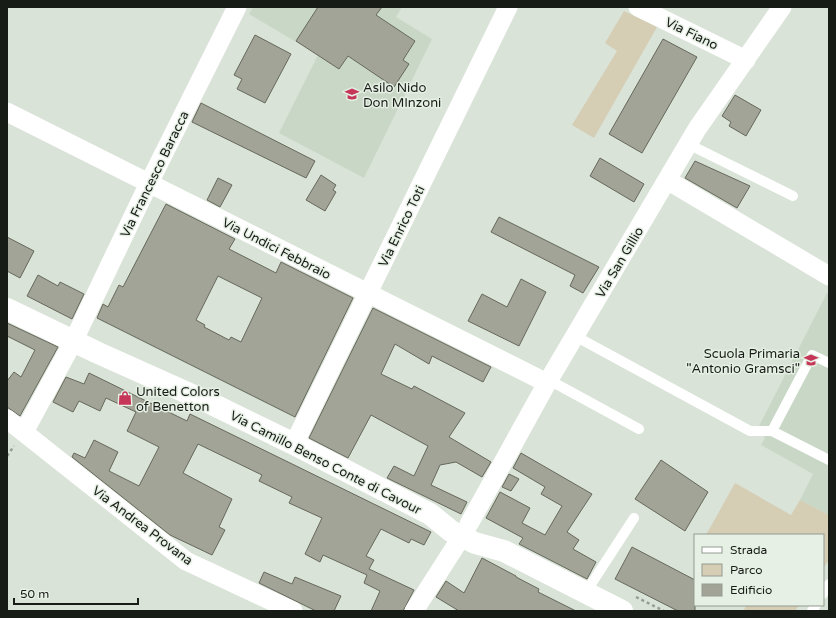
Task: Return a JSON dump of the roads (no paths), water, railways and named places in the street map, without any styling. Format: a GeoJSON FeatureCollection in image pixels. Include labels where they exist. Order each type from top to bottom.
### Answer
{"type":"FeatureCollection","features":[{"type":"Feature","properties":{"kind":"main road","name":"Via Camillo Benso Conte di Cavour"},"geometry":{"type":"LineString","coordinates":[[7,296],[75,337],[157,379],[294,444],[430,514],[457,519],[465,530],[481,531],[504,550],[586,592],[617,610]]}},
{"type":"Feature","properties":{"kind":"main road","name":"Via Camillo Benso Conte di Cavour"},"geometry":{"type":"LineString","coordinates":[[7,309],[75,337]]}},
{"type":"Feature","properties":{"kind":"street","name":"Via Francesco Baracca"},"geometry":{"type":"LineString","coordinates":[[24,432],[75,337],[149,183],[238,7]]}},
{"type":"Feature","properties":{"kind":"street","name":"Via Enrico Toti"},"geometry":{"type":"LineString","coordinates":[[294,444],[508,7]]}},
{"type":"Feature","properties":{"kind":"street","name":"Via Fiano"},"geometry":{"type":"LineString","coordinates":[[638,7],[746,60]]}},
{"type":"Feature","properties":{"kind":"street","name":"Via San Gillio"},"geometry":{"type":"LineString","coordinates":[[414,611],[465,530],[548,382],[688,144],[782,7]]}},
{"type":"Feature","properties":{"kind":"street","name":"Via Undici Febbraio"},"geometry":{"type":"LineString","coordinates":[[7,112],[368,294],[548,382]]}},
{"type":"Feature","properties":{"kind":"street"},"geometry":{"type":"LineString","coordinates":[[667,180],[829,276]]}},
{"type":"Feature","properties":{"kind":"street","name":"Via Andrea Provana"},"geometry":{"type":"LineString","coordinates":[[7,418],[186,561],[293,611]]}},
{"type":"Feature","properties":{"kind":"lane"},"geometry":{"type":"LineString","coordinates":[[688,144],[793,196]]}},
{"type":"Feature","properties":{"kind":"lane"},"geometry":{"type":"LineString","coordinates":[[575,336],[750,431],[772,431],[829,460]]}},
{"type":"Feature","properties":{"kind":"lane"},"geometry":{"type":"LineString","coordinates":[[772,431],[812,355],[829,363]]}},
{"type":"Feature","properties":{"kind":"lane"},"geometry":{"type":"LineString","coordinates":[[548,382],[638,429]]}},
{"type":"Feature","properties":{"kind":"lane"},"geometry":{"type":"LineString","coordinates":[[586,592],[634,518]]}},
{"type":"Feature","properties":{"kind":"place","name":"Asilo Nido Don MInzoni"},"geometry":{"type":"Point","coordinates":[352,94]}},
{"type":"Feature","properties":{"kind":"place","name":"Scuola Primaria \"Antonio Gramsci\""},"geometry":{"type":"Point","coordinates":[811,360]}},
{"type":"Feature","properties":{"kind":"place","name":"United Colors of Benetton"},"geometry":{"type":"Point","coordinates":[125,398]}}]}
